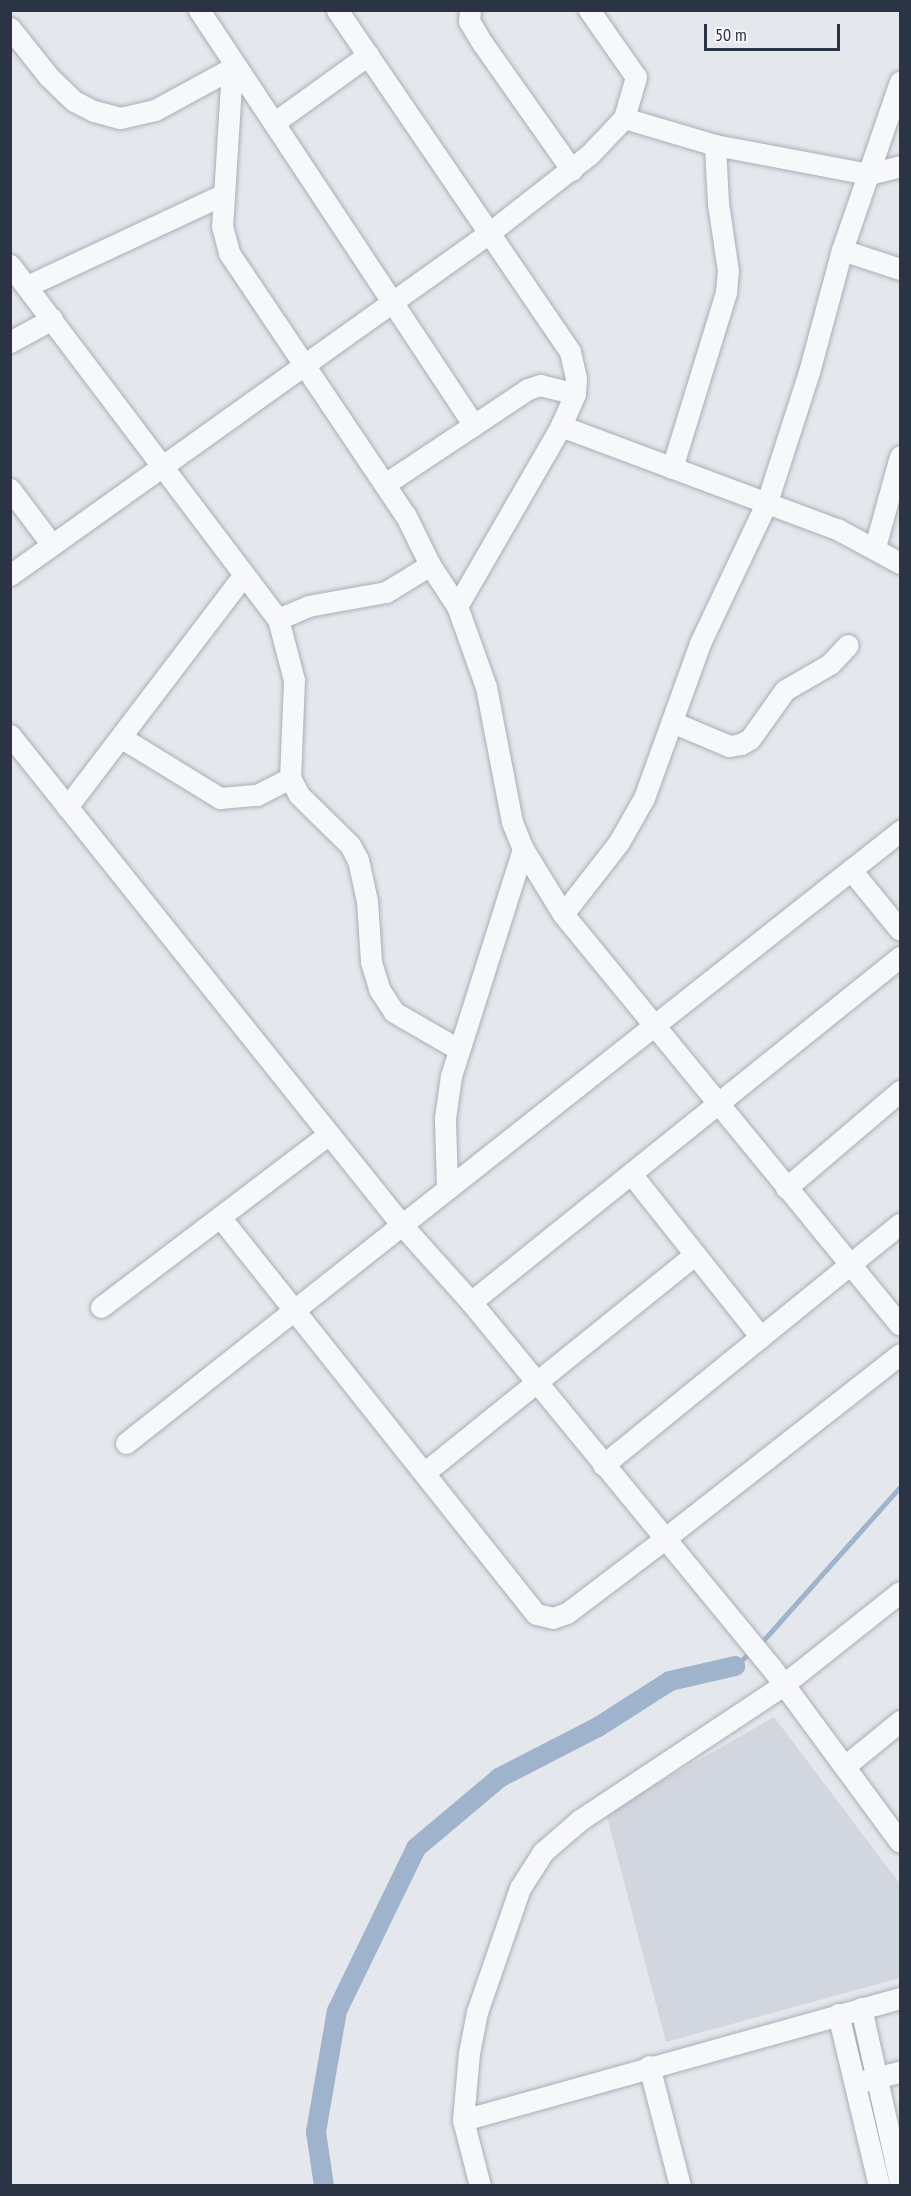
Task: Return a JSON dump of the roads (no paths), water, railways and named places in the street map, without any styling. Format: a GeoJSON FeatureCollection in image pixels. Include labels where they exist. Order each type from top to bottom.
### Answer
{"type":"FeatureCollection","features":[{"type":"Feature","properties":{"kind":"street"},"geometry":{"type":"LineString","coordinates":[[199,10],[234,68],[275,122],[474,425]]}},
{"type":"Feature","properties":{"kind":"street"},"geometry":{"type":"LineString","coordinates":[[337,10],[570,352],[576,378],[575,394],[561,426],[457,606]]}},
{"type":"Feature","properties":{"kind":"street"},"geometry":{"type":"LineString","coordinates":[[470,10],[469,21],[478,37],[572,170]]}},
{"type":"Feature","properties":{"kind":"street"},"geometry":{"type":"LineString","coordinates":[[10,575],[302,363],[489,233],[572,170],[624,118],[636,77],[589,10]]}},
{"type":"Feature","properties":{"kind":"street"},"geometry":{"type":"LineString","coordinates":[[10,28],[49,77],[74,101],[94,111],[120,118],[155,110],[234,68]]}},
{"type":"Feature","properties":{"kind":"street"},"geometry":{"type":"LineString","coordinates":[[275,122],[368,55]]}},
{"type":"Feature","properties":{"kind":"street"},"geometry":{"type":"LineString","coordinates":[[234,68],[222,226],[229,253],[406,516],[430,565],[457,606],[486,687],[510,811],[523,849],[563,914],[718,1106],[900,1325]]}},
{"type":"Feature","properties":{"kind":"street"},"geometry":{"type":"LineString","coordinates":[[563,914],[619,842],[644,798],[700,643],[767,501],[809,372],[842,250],[900,82]]}},
{"type":"Feature","properties":{"kind":"street"},"geometry":{"type":"LineString","coordinates":[[624,118],[714,144],[869,174],[900,166]]}},
{"type":"Feature","properties":{"kind":"street"},"geometry":{"type":"LineString","coordinates":[[672,468],[726,292],[728,271],[718,203],[714,144]]}},
{"type":"Feature","properties":{"kind":"street"},"geometry":{"type":"LineString","coordinates":[[27,286],[224,194]]}},
{"type":"Feature","properties":{"kind":"street"},"geometry":{"type":"LineString","coordinates":[[842,250],[900,269]]}},
{"type":"Feature","properties":{"kind":"street"},"geometry":{"type":"LineString","coordinates":[[10,265],[163,465],[243,576],[278,619],[294,680],[290,778],[299,795],[350,844],[358,860],[367,901],[371,962],[379,990],[394,1012],[458,1049]]}},
{"type":"Feature","properties":{"kind":"street"},"geometry":{"type":"LineString","coordinates":[[10,342],[52,319]]}},
{"type":"Feature","properties":{"kind":"street"},"geometry":{"type":"LineString","coordinates":[[385,484],[474,425],[540,385],[575,394]]}},
{"type":"Feature","properties":{"kind":"street"},"geometry":{"type":"LineString","coordinates":[[561,426],[767,501],[875,547],[900,563]]}},
{"type":"Feature","properties":{"kind":"street"},"geometry":{"type":"LineString","coordinates":[[875,547],[900,456]]}},
{"type":"Feature","properties":{"kind":"street"},"geometry":{"type":"LineString","coordinates":[[10,489],[52,545]]}},
{"type":"Feature","properties":{"kind":"street"},"geometry":{"type":"LineString","coordinates":[[278,619],[308,606],[386,592],[430,565]]}},
{"type":"Feature","properties":{"kind":"street"},"geometry":{"type":"LineString","coordinates":[[67,807],[122,738],[243,576]]}},
{"type":"Feature","properties":{"kind":"street"},"geometry":{"type":"LineString","coordinates":[[672,722],[729,746],[741,744],[750,739],[785,690],[830,664],[848,645]]}},
{"type":"Feature","properties":{"kind":"street"},"geometry":{"type":"LineString","coordinates":[[10,735],[401,1224],[471,1302],[663,1540],[771,1667],[900,1841]]}},
{"type":"Feature","properties":{"kind":"street"},"geometry":{"type":"LineString","coordinates":[[122,738],[220,798],[256,795],[290,778]]}},
{"type":"Feature","properties":{"kind":"street"},"geometry":{"type":"LineString","coordinates":[[126,1443],[900,831]]}},
{"type":"Feature","properties":{"kind":"street"},"geometry":{"type":"LineString","coordinates":[[447,1187],[445,1118],[458,1049],[523,849]]}},
{"type":"Feature","properties":{"kind":"street"},"geometry":{"type":"LineString","coordinates":[[851,870],[900,930]]}},
{"type":"Feature","properties":{"kind":"street"},"geometry":{"type":"LineString","coordinates":[[471,1302],[718,1106],[900,957]]}},
{"type":"Feature","properties":{"kind":"street"},"geometry":{"type":"LineString","coordinates":[[786,1188],[900,1091]]}},
{"type":"Feature","properties":{"kind":"street"},"geometry":{"type":"LineString","coordinates":[[101,1307],[329,1134]]}},
{"type":"Feature","properties":{"kind":"street"},"geometry":{"type":"LineString","coordinates":[[632,1175],[760,1337]]}},
{"type":"Feature","properties":{"kind":"street"},"geometry":{"type":"LineString","coordinates":[[220,1217],[536,1614],[553,1618],[567,1613],[663,1540],[900,1354]]}},
{"type":"Feature","properties":{"kind":"street"},"geometry":{"type":"LineString","coordinates":[[603,1465],[900,1224]]}},
{"type":"Feature","properties":{"kind":"street"},"geometry":{"type":"LineString","coordinates":[[424,1473],[694,1254]]}},
{"type":"Feature","properties":{"kind":"street"},"geometry":{"type":"LineString","coordinates":[[480,2186],[463,2120],[468,2061],[477,2012],[531,1867],[556,1837],[783,1685],[900,1592]]}},
{"type":"Feature","properties":{"kind":"street"},"geometry":{"type":"LineString","coordinates":[[845,1766],[900,1721]]}},
{"type":"Feature","properties":{"kind":"street"},"geometry":{"type":"LineString","coordinates":[[463,2120],[649,2066],[900,1998]]}},
{"type":"Feature","properties":{"kind":"street"},"geometry":{"type":"LineString","coordinates":[[861,2008],[900,2183]]}},
{"type":"Feature","properties":{"kind":"street"},"geometry":{"type":"LineString","coordinates":[[838,2014],[879,2186]]}},
{"type":"Feature","properties":{"kind":"street"},"geometry":{"type":"LineString","coordinates":[[849,2058],[871,2052]]}},
{"type":"Feature","properties":{"kind":"street"},"geometry":{"type":"LineString","coordinates":[[649,2066],[680,2186]]}},
{"type":"Feature","properties":{"kind":"street"},"geometry":{"type":"LineString","coordinates":[[855,2083],[900,2072]]}},
{"type":"Feature","properties":{"kind":"waterway"},"geometry":{"type":"LineString","coordinates":[[760,1644],[900,1487]]}},
{"type":"Feature","properties":{"kind":"waterway"},"geometry":{"type":"LineString","coordinates":[[735,1666],[753,1650]]}},
{"type":"Feature","properties":{"kind":"waterway"},"geometry":{"type":"LineString","coordinates":[[324,2186],[316,2132],[337,2011],[416,1848],[499,1778],[598,1727],[670,1681],[735,1666]]}}]}
